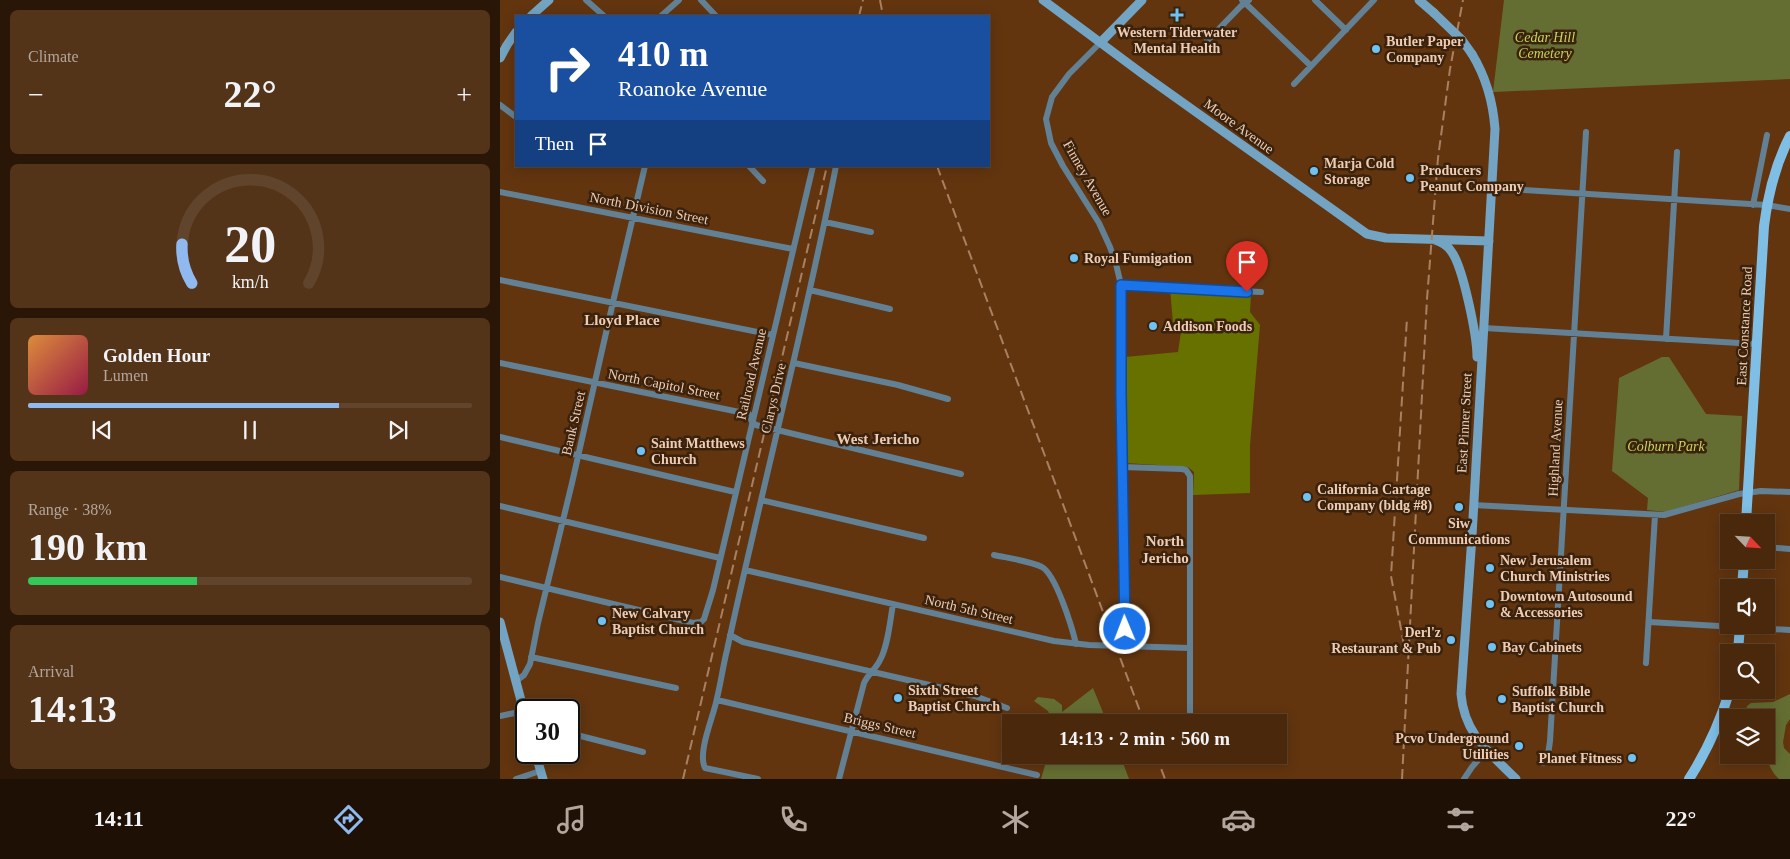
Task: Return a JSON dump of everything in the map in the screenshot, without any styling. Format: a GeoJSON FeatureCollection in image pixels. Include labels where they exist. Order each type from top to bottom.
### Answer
{"type":"FeatureCollection","features":[{"type":"Feature","properties":{"kind":"main road"},"geometry":{"type":"LineString","coordinates":[[532,15],[548,0]]}},
{"type":"Feature","properties":{"kind":"main road","name":"Moore Avenue"},"geometry":{"type":"LineString","coordinates":[[1043,0],[1367,234],[1379,238],[1489,241]]}},
{"type":"Feature","properties":{"kind":"main road","name":"Finney Avenue"},"geometry":{"type":"LineString","coordinates":[[1101,42],[1142,0]]}},
{"type":"Feature","properties":{"kind":"main road","name":"East Pinner Street"},"geometry":{"type":"LineString","coordinates":[[1419,0],[1462,40],[1472,54],[1484,78],[1493,110],[1495,129],[1492,188],[1461,694],[1468,724],[1478,741],[1516,779]]}},
{"type":"Feature","properties":{"kind":"main road"},"geometry":{"type":"LineString","coordinates":[[500,58],[515,35]]}},
{"type":"Feature","properties":{"kind":"main road","name":"East Constance Road"},"geometry":{"type":"LineString","coordinates":[[1747,514],[1766,205],[1774,173],[1790,136]]}},
{"type":"Feature","properties":{"kind":"main road"},"geometry":{"type":"LineString","coordinates":[[1432,239],[1448,248],[1455,257],[1466,297],[1477,346],[1478,423]]}},
{"type":"Feature","properties":{"kind":"main road"},"geometry":{"type":"LineString","coordinates":[[500,622],[504,648],[521,699]]}},
{"type":"Feature","properties":{"kind":"main road"},"geometry":{"type":"LineString","coordinates":[[1689,779],[1718,727],[1727,699]]}},
{"type":"Feature","properties":{"kind":"street"},"geometry":{"type":"LineString","coordinates":[[586,0],[603,15]]}},
{"type":"Feature","properties":{"kind":"street"},"geometry":{"type":"LineString","coordinates":[[662,15],[679,0]]}},
{"type":"Feature","properties":{"kind":"street"},"geometry":{"type":"LineString","coordinates":[[701,0],[715,15]]}},
{"type":"Feature","properties":{"kind":"street"},"geometry":{"type":"LineString","coordinates":[[1315,0],[1346,30]]}},
{"type":"Feature","properties":{"kind":"street"},"geometry":{"type":"LineString","coordinates":[[1294,84],[1374,0]]}},
{"type":"Feature","properties":{"kind":"street"},"geometry":{"type":"LineString","coordinates":[[1207,41],[1246,1],[1311,66]]}},
{"type":"Feature","properties":{"kind":"street","name":"Finney Avenue"},"geometry":{"type":"LineString","coordinates":[[1101,42],[1069,74],[1052,96],[1047,111],[1046,127],[1051,143],[1099,223],[1116,264],[1121,285],[1125,647]]}},
{"type":"Feature","properties":{"kind":"street"},"geometry":{"type":"LineString","coordinates":[[500,105],[515,115]]}},
{"type":"Feature","properties":{"kind":"street","name":"Highland Avenue"},"geometry":{"type":"LineString","coordinates":[[1543,763],[1548,755],[1550,741],[1586,132]]}},
{"type":"Feature","properties":{"kind":"street"},"geometry":{"type":"LineString","coordinates":[[1753,204],[1768,135]]}},
{"type":"Feature","properties":{"kind":"street"},"geometry":{"type":"LineString","coordinates":[[1666,339],[1677,152]]}},
{"type":"Feature","properties":{"kind":"street","name":"Bank Street"},"geometry":{"type":"LineString","coordinates":[[516,681],[527,670],[531,657],[645,167]]}},
{"type":"Feature","properties":{"kind":"street"},"geometry":{"type":"LineString","coordinates":[[750,167],[763,181]]}},
{"type":"Feature","properties":{"kind":"street","name":"Railroad Avenue"},"geometry":{"type":"LineString","coordinates":[[500,577],[679,620],[698,623],[704,619],[813,167]]}},
{"type":"Feature","properties":{"kind":"street","name":"Clarys Drive"},"geometry":{"type":"LineString","coordinates":[[758,779],[705,768],[704,748],[717,700],[730,635],[794,363],[836,167]]}},
{"type":"Feature","properties":{"kind":"street"},"geometry":{"type":"LineString","coordinates":[[1492,188],[1753,204],[1790,209]]}},
{"type":"Feature","properties":{"kind":"street","name":"North Division Street"},"geometry":{"type":"LineString","coordinates":[[500,192],[793,249]]}},
{"type":"Feature","properties":{"kind":"street"},"geometry":{"type":"LineString","coordinates":[[825,222],[871,232]]}},
{"type":"Feature","properties":{"kind":"street"},"geometry":{"type":"LineString","coordinates":[[500,280],[773,335]]}},
{"type":"Feature","properties":{"kind":"street"},"geometry":{"type":"LineString","coordinates":[[1121,285],[1261,292]]}},
{"type":"Feature","properties":{"kind":"street"},"geometry":{"type":"LineString","coordinates":[[810,290],[890,309]]}},
{"type":"Feature","properties":{"kind":"street"},"geometry":{"type":"LineString","coordinates":[[1484,328],[1756,344]]}},
{"type":"Feature","properties":{"kind":"street","name":"North Capitol Street"},"geometry":{"type":"LineString","coordinates":[[500,363],[749,414],[752,422],[756,425],[961,474]]}},
{"type":"Feature","properties":{"kind":"street"},"geometry":{"type":"LineString","coordinates":[[794,363],[912,389],[948,399]]}},
{"type":"Feature","properties":{"kind":"street"},"geometry":{"type":"LineString","coordinates":[[500,437],[735,492]]}},
{"type":"Feature","properties":{"kind":"street"},"geometry":{"type":"LineString","coordinates":[[1123,467],[1182,469],[1188,473],[1191,486],[1190,714]]}},
{"type":"Feature","properties":{"kind":"street"},"geometry":{"type":"LineString","coordinates":[[1474,505],[1655,515],[1675,514],[1707,503],[1748,493],[1790,492]]}},
{"type":"Feature","properties":{"kind":"street"},"geometry":{"type":"LineString","coordinates":[[761,500],[924,538]]}},
{"type":"Feature","properties":{"kind":"street"},"geometry":{"type":"LineString","coordinates":[[500,506],[720,558]]}},
{"type":"Feature","properties":{"kind":"street"},"geometry":{"type":"LineString","coordinates":[[1646,663],[1655,515]]}},
{"type":"Feature","properties":{"kind":"street"},"geometry":{"type":"LineString","coordinates":[[1775,548],[1790,549]]}},
{"type":"Feature","properties":{"kind":"street"},"geometry":{"type":"LineString","coordinates":[[994,555],[1039,566],[1048,571],[1063,605],[1076,644]]}},
{"type":"Feature","properties":{"kind":"street","name":"North 5th Street"},"geometry":{"type":"LineString","coordinates":[[745,570],[1054,641],[1125,647],[1190,648]]}},
{"type":"Feature","properties":{"kind":"street"},"geometry":{"type":"LineString","coordinates":[[839,779],[864,683],[870,672],[877,666],[883,654],[893,604]]}},
{"type":"Feature","properties":{"kind":"street"},"geometry":{"type":"LineString","coordinates":[[1649,622],[1720,625]]}},
{"type":"Feature","properties":{"kind":"street"},"geometry":{"type":"LineString","coordinates":[[1775,629],[1790,630]]}},
{"type":"Feature","properties":{"kind":"street"},"geometry":{"type":"LineString","coordinates":[[730,635],[743,642],[951,690],[975,696],[1007,708]]}},
{"type":"Feature","properties":{"kind":"street"},"geometry":{"type":"LineString","coordinates":[[531,657],[676,688]]}},
{"type":"Feature","properties":{"kind":"street","name":"Briggs Street"},"geometry":{"type":"LineString","coordinates":[[717,700],[1037,775]]}},
{"type":"Feature","properties":{"kind":"street"},"geometry":{"type":"LineString","coordinates":[[500,716],[515,715]]}},
{"type":"Feature","properties":{"kind":"street"},"geometry":{"type":"LineString","coordinates":[[580,736],[643,752]]}},
{"type":"Feature","properties":{"kind":"street"},"geometry":{"type":"LineString","coordinates":[[1464,779],[1472,766],[1487,750]]}},
{"type":"Feature","properties":{"kind":"street"},"geometry":{"type":"LineString","coordinates":[[516,779],[542,775]]}},
{"type":"Feature","properties":{"kind":"green space","name":"Cedar Hill Cemetery"},"geometry":{"type":"Polygon","coordinates":[[[1504,0],[1790,0],[1790,79],[1493,92],[1504,0]]]}},
{"type":"Feature","properties":{"kind":"green space"},"geometry":{"type":"Polygon","coordinates":[[[1170,289],[1251,294],[1250,312],[1260,325],[1250,445],[1250,493],[1193,495],[1194,472],[1188,467],[1125,463],[1125,357],[1178,352],[1182,325],[1173,323],[1170,289]]]}},
{"type":"Feature","properties":{"kind":"green space","name":"Colburn Park"},"geometry":{"type":"Polygon","coordinates":[[[1662,357],[1669,357],[1706,414],[1742,416],[1739,490],[1666,512],[1647,510],[1648,498],[1612,471],[1619,378],[1662,357]]]}},
{"type":"Feature","properties":{"kind":"green space"},"geometry":{"type":"Polygon","coordinates":[[[1093,688],[1104,714],[1049,714],[1034,701],[1038,697],[1054,699],[1062,705],[1062,712],[1093,688]]]}},
{"type":"Feature","properties":{"kind":"green space"},"geometry":{"type":"Polygon","coordinates":[[[1790,694],[1790,719],[1786,725],[1783,742],[1784,748],[1790,754],[1790,779],[1779,779],[1769,764],[1775,764],[1775,709],[1746,709],[1751,703],[1773,702],[1790,694]]]}},
{"type":"Feature","properties":{"kind":"green space"},"geometry":{"type":"Polygon","coordinates":[[[1045,764],[1123,764],[1129,779],[1041,779],[1045,764]]]}},
{"type":"Feature","properties":{"kind":"railway"},"geometry":{"type":"LineString","coordinates":[[859,15],[863,0]]}},
{"type":"Feature","properties":{"kind":"railway"},"geometry":{"type":"LineString","coordinates":[[880,0],[883,15]]}},
{"type":"Feature","properties":{"kind":"railway"},"geometry":{"type":"LineString","coordinates":[[1402,779],[1427,299],[1438,158],[1450,69],[1463,0]]}},
{"type":"Feature","properties":{"kind":"railway"},"geometry":{"type":"LineString","coordinates":[[683,779],[827,167]]}},
{"type":"Feature","properties":{"kind":"railway"},"geometry":{"type":"LineString","coordinates":[[937,167],[1141,714]]}},
{"type":"Feature","properties":{"kind":"railway"},"geometry":{"type":"LineString","coordinates":[[1404,645],[1391,576],[1407,318]]}},
{"type":"Feature","properties":{"kind":"railway"},"geometry":{"type":"LineString","coordinates":[[1159,764],[1165,779]]}},
{"type":"Feature","properties":{"kind":"place","name":"Western Tiderwater Mental Health"},"geometry":{"type":"Point","coordinates":[1177,15]}},
{"type":"Feature","properties":{"kind":"place","name":"Butler Paper Company"},"geometry":{"type":"Point","coordinates":[1376,49]}},
{"type":"Feature","properties":{"kind":"place","name":"Marja Cold Storage"},"geometry":{"type":"Point","coordinates":[1314,171]}},
{"type":"Feature","properties":{"kind":"place","name":"Producers Peanut Company"},"geometry":{"type":"Point","coordinates":[1410,178]}},
{"type":"Feature","properties":{"kind":"place","name":"Royal Fumigation"},"geometry":{"type":"Point","coordinates":[1074,258]}},
{"type":"Feature","properties":{"kind":"place","name":"Addison Foods"},"geometry":{"type":"Point","coordinates":[1153,326]}},
{"type":"Feature","properties":{"kind":"place","name":"Saint Matthews Church"},"geometry":{"type":"Point","coordinates":[641,451]}},
{"type":"Feature","properties":{"kind":"place","name":"California Cartage Company (bldg #8)"},"geometry":{"type":"Point","coordinates":[1307,497]}},
{"type":"Feature","properties":{"kind":"place","name":"Siw Communications"},"geometry":{"type":"Point","coordinates":[1459,507]}},
{"type":"Feature","properties":{"kind":"place","name":"New Jerusalem Church Ministries"},"geometry":{"type":"Point","coordinates":[1490,568]}},
{"type":"Feature","properties":{"kind":"place","name":"Downtown Autosound & Accessories"},"geometry":{"type":"Point","coordinates":[1490,604]}},
{"type":"Feature","properties":{"kind":"place","name":"New Calvary Baptist Church"},"geometry":{"type":"Point","coordinates":[602,621]}},
{"type":"Feature","properties":{"kind":"place","name":"Derl'z Restaurant & Pub"},"geometry":{"type":"Point","coordinates":[1451,640]}},
{"type":"Feature","properties":{"kind":"place","name":"Bay Cabinets"},"geometry":{"type":"Point","coordinates":[1492,647]}},
{"type":"Feature","properties":{"kind":"place","name":"Sixth Street Baptist Church"},"geometry":{"type":"Point","coordinates":[898,698]}},
{"type":"Feature","properties":{"kind":"place","name":"Suffolk Bible Baptist Church"},"geometry":{"type":"Point","coordinates":[1502,699]}},
{"type":"Feature","properties":{"kind":"place","name":"Pcvo Underground Utilities"},"geometry":{"type":"Point","coordinates":[1519,746]}},
{"type":"Feature","properties":{"kind":"place","name":"Planet Fitness"},"geometry":{"type":"Point","coordinates":[1632,758]}},
{"type":"Feature","properties":{"kind":"district","name":"Lloyd Place"},"geometry":{"type":"Point","coordinates":[622,320]}},
{"type":"Feature","properties":{"kind":"district","name":"West Jericho"},"geometry":{"type":"Point","coordinates":[878,439]}},
{"type":"Feature","properties":{"kind":"district","name":"North Jericho"},"geometry":{"type":"Point","coordinates":[1165,550]}},
{"type":"Feature","properties":{"kind":"route"},"geometry":{"type":"LineString","coordinates":[[1125,629],[1121,285],[1247,292]]}}]}
